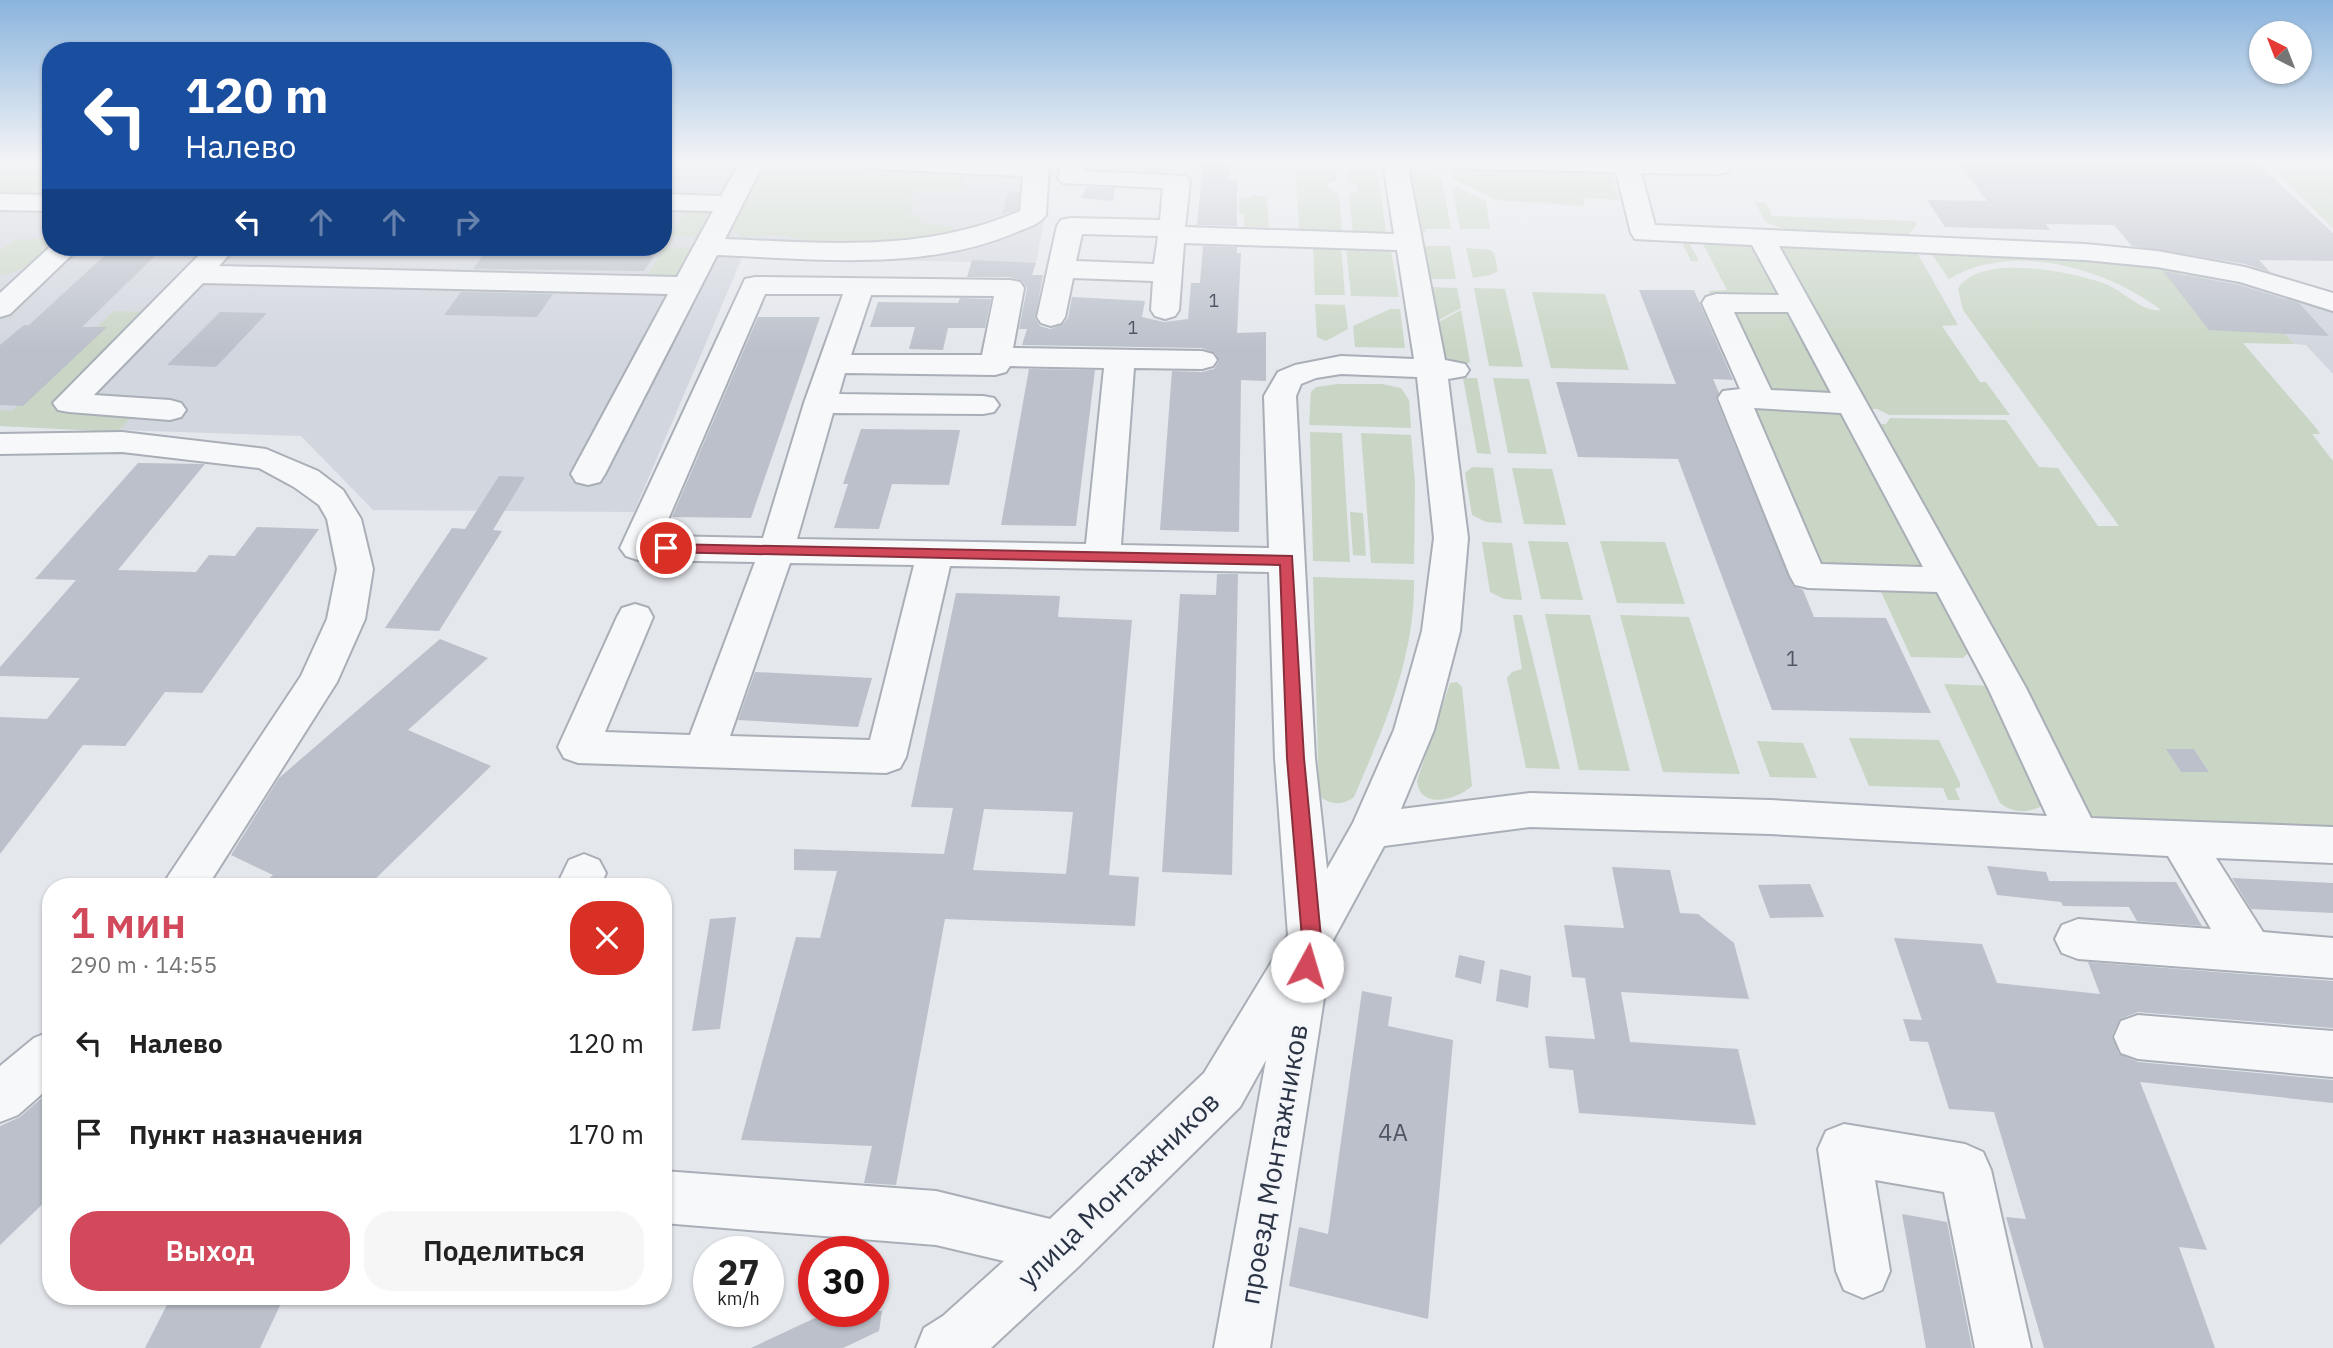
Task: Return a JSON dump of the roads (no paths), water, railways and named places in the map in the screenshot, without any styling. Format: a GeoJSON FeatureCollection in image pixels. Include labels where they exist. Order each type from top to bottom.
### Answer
{"type":"FeatureCollection","features":[{"type":"Feature","properties":{"kind":"street"},"geometry":{"type":"LineString","coordinates":[[588,474],[718,225]]}},
{"type":"Feature","properties":{"kind":"street"},"geometry":{"type":"LineString","coordinates":[[706,247],[891,250],[964,242],[1014,225]]}},
{"type":"Feature","properties":{"kind":"street"},"geometry":{"type":"LineString","coordinates":[[1165,310],[1173,225]]}},
{"type":"Feature","properties":{"kind":"street","name":"улица Монтажников"},"geometry":{"type":"LineString","coordinates":[[944,1348],[963,1336],[1059,1248],[1222,1090],[1371,830],[1414,730],[1441,631],[1451,538],[1442,370],[1405,225]]}},
{"type":"Feature","properties":{"kind":"street"},"geometry":{"type":"LineString","coordinates":[[1642,225],[1644,233],[2085,252],[2157,259],[2245,275],[2333,302]]}},
{"type":"Feature","properties":{"kind":"street"},"geometry":{"type":"LineString","coordinates":[[1051,317],[1070,226],[1408,242]]}},
{"type":"Feature","properties":{"kind":"street"},"geometry":{"type":"LineString","coordinates":[[1761,237],[2007,688],[2078,835]]}},
{"type":"Feature","properties":{"kind":"street"},"geometry":{"type":"LineString","coordinates":[[0,308],[56,256]]}},
{"type":"Feature","properties":{"kind":"street"},"geometry":{"type":"LineString","coordinates":[[170,410],[69,403],[213,256]]}},
{"type":"Feature","properties":{"kind":"street"},"geometry":{"type":"LineString","coordinates":[[1061,269],[1167,272]]}},
{"type":"Feature","properties":{"kind":"street"},"geometry":{"type":"LineString","coordinates":[[195,274],[685,286]]}},
{"type":"Feature","properties":{"kind":"street"},"geometry":{"type":"LineString","coordinates":[[834,363],[995,366],[1010,288],[755,285],[638,548],[1287,560]]}},
{"type":"Feature","properties":{"kind":"street"},"geometry":{"type":"LineString","coordinates":[[704,751],[777,549],[820,403],[860,286]]}},
{"type":"Feature","properties":{"kind":"street"},"geometry":{"type":"LineString","coordinates":[[1760,400],[1716,303],[1798,304]]}},
{"type":"Feature","properties":{"kind":"street"},"geometry":{"type":"LineString","coordinates":[[996,357],[1202,360]]}},
{"type":"Feature","properties":{"kind":"street"},"geometry":{"type":"LineString","coordinates":[[1102,556],[1121,359]]}},
{"type":"Feature","properties":{"kind":"street"},"geometry":{"type":"LineString","coordinates":[[1311,938],[1296,758],[1280,396],[1284,384],[1297,374],[1331,366],[1368,365],[1442,370]]}},
{"type":"Feature","properties":{"kind":"street"},"geometry":{"type":"LineString","coordinates":[[1854,404],[1734,398],[1808,576],[1947,580]]}},
{"type":"Feature","properties":{"kind":"street"},"geometry":{"type":"LineString","coordinates":[[820,403],[983,405]]}},
{"type":"Feature","properties":{"kind":"street"},"geometry":{"type":"LineString","coordinates":[[0,444],[122,442],[266,459],[312,483],[331,498],[344,519],[355,569],[346,620],[318,682],[189,878]]}},
{"type":"Feature","properties":{"kind":"street"},"geometry":{"type":"LineString","coordinates":[[635,617],[578,747],[886,757],[935,553]]}},
{"type":"Feature","properties":{"kind":"street"},"geometry":{"type":"LineString","coordinates":[[1371,830],[1530,810],[1797,818],[2078,835],[2333,845]]}},
{"type":"Feature","properties":{"kind":"street"},"geometry":{"type":"LineString","coordinates":[[2182,840],[2250,952]]}},
{"type":"Feature","properties":{"kind":"street","name":"проезд Монтажников"},"geometry":{"type":"LineString","coordinates":[[1242,1348],[1311,938]]}},
{"type":"Feature","properties":{"kind":"street"},"geometry":{"type":"LineString","coordinates":[[2078,939],[2333,958]]}},
{"type":"Feature","properties":{"kind":"street"},"geometry":{"type":"LineString","coordinates":[[2138,1037],[2333,1054]]}},
{"type":"Feature","properties":{"kind":"street"},"geometry":{"type":"LineString","coordinates":[[0,1098],[42,1062]]}},
{"type":"Feature","properties":{"kind":"street"},"geometry":{"type":"LineString","coordinates":[[1863,1271],[1844,1149],[1965,1170],[2003,1348]]}},
{"type":"Feature","properties":{"kind":"street"},"geometry":{"type":"LineString","coordinates":[[672,1198],[936,1218],[1059,1248]]}}]}
